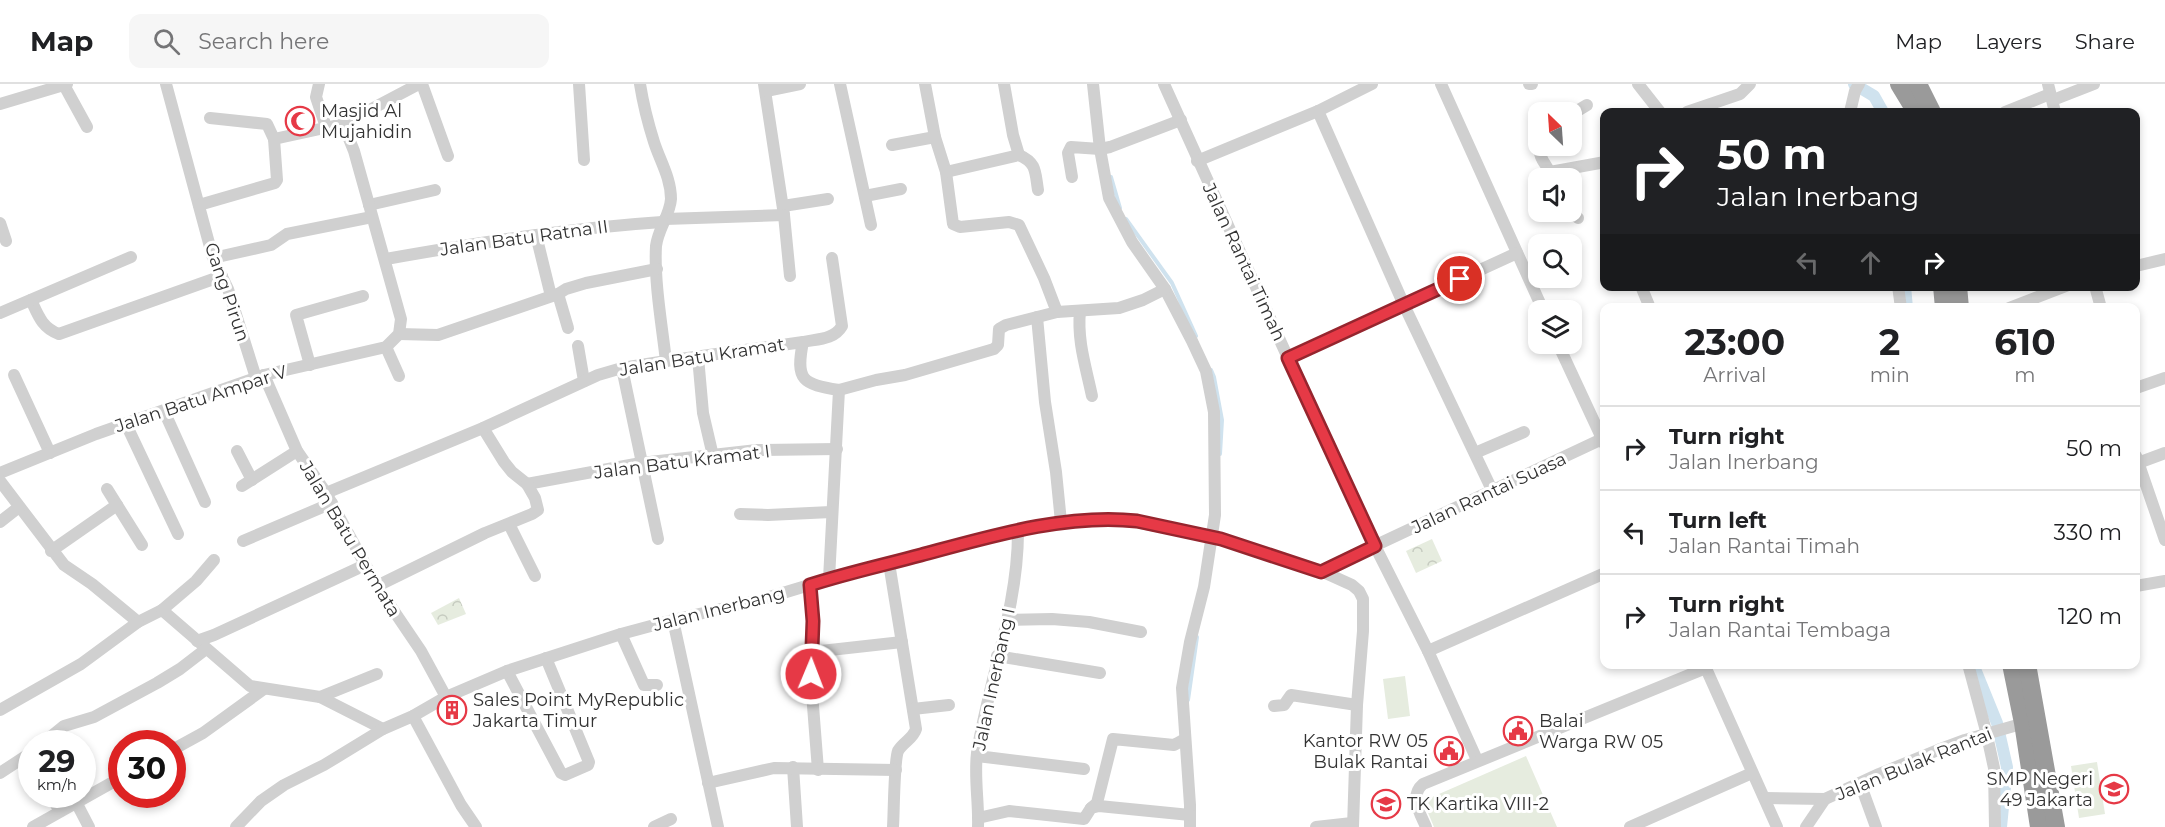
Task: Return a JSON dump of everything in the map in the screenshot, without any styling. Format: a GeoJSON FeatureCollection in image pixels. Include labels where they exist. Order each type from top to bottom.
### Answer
{"type":"FeatureCollection","features":[{"type":"Feature","properties":{"kind":"highway"},"geometry":{"type":"LineString","coordinates":[[1899,84],[1914,108]]}},
{"type":"Feature","properties":{"kind":"highway"},"geometry":{"type":"LineString","coordinates":[[1918,84],[1930,108]]}},
{"type":"Feature","properties":{"kind":"highway"},"geometry":{"type":"LineString","coordinates":[[2012,669],[2039,827]]}},
{"type":"Feature","properties":{"kind":"highway"},"geometry":{"type":"LineString","coordinates":[[2027,669],[2023,724],[2056,827]]}},
{"type":"Feature","properties":{"kind":"street","name":"Gang Pirun"},"geometry":{"type":"LineString","coordinates":[[166,84],[213,258],[260,377]]}},
{"type":"Feature","properties":{"kind":"street"},"geometry":{"type":"LineString","coordinates":[[320,84],[316,98],[326,127]]}},
{"type":"Feature","properties":{"kind":"street"},"geometry":{"type":"LineString","coordinates":[[274,139],[344,124],[421,84],[448,156]]}},
{"type":"Feature","properties":{"kind":"street"},"geometry":{"type":"LineString","coordinates":[[579,84],[584,160]]}},
{"type":"Feature","properties":{"kind":"street"},"geometry":{"type":"LineString","coordinates":[[640,84],[654,143],[669,180],[671,200],[656,245],[666,361]]}},
{"type":"Feature","properties":{"kind":"street"},"geometry":{"type":"LineString","coordinates":[[790,276],[765,88],[800,84]]}},
{"type":"Feature","properties":{"kind":"street"},"geometry":{"type":"LineString","coordinates":[[840,84],[871,225]]}},
{"type":"Feature","properties":{"kind":"street"},"geometry":{"type":"LineString","coordinates":[[924,84],[934,137],[946,172],[952,222],[955,226],[1015,222],[1019,225],[1057,312]]}},
{"type":"Feature","properties":{"kind":"street"},"geometry":{"type":"LineString","coordinates":[[1004,84],[1018,155]]}},
{"type":"Feature","properties":{"kind":"street"},"geometry":{"type":"LineString","coordinates":[[1091,808],[1099,806],[1190,821],[1182,688],[1216,538],[1214,412],[1210,383],[1165,289],[1132,242],[1114,208],[1107,187],[1104,148],[1093,84]]}},
{"type":"Feature","properties":{"kind":"street","name":"Jalan Rantai Timah"},"geometry":{"type":"LineString","coordinates":[[1164,84],[1197,161],[1375,546],[1428,651],[1478,760]]}},
{"type":"Feature","properties":{"kind":"street"},"geometry":{"type":"LineString","coordinates":[[1197,161],[1318,111],[1372,84]]}},
{"type":"Feature","properties":{"kind":"street"},"geometry":{"type":"LineString","coordinates":[[1441,84],[1538,300]]}},
{"type":"Feature","properties":{"kind":"street"},"geometry":{"type":"LineString","coordinates":[[1638,84],[1657,108]]}},
{"type":"Feature","properties":{"kind":"street"},"geometry":{"type":"LineString","coordinates":[[1699,108],[1740,94],[1750,84]]}},
{"type":"Feature","properties":{"kind":"street"},"geometry":{"type":"LineString","coordinates":[[2018,108],[2094,84]]}},
{"type":"Feature","properties":{"kind":"street"},"geometry":{"type":"LineString","coordinates":[[0,104],[63,85],[87,127]]}},
{"type":"Feature","properties":{"kind":"street"},"geometry":{"type":"LineString","coordinates":[[1851,108],[1857,88]]}},
{"type":"Feature","properties":{"kind":"street"},"geometry":{"type":"LineString","coordinates":[[1582,108],[1587,105]]}},
{"type":"Feature","properties":{"kind":"street"},"geometry":{"type":"LineString","coordinates":[[1318,111],[1404,305],[1492,490]]}},
{"type":"Feature","properties":{"kind":"street"},"geometry":{"type":"LineString","coordinates":[[199,205],[274,183],[277,180],[274,139],[267,124],[210,118]]}},
{"type":"Feature","properties":{"kind":"street"},"geometry":{"type":"LineString","coordinates":[[1072,177],[1068,149],[1071,147],[1104,148],[1181,120]]}},
{"type":"Feature","properties":{"kind":"street"},"geometry":{"type":"LineString","coordinates":[[344,124],[386,259],[401,319],[399,334],[386,347],[399,376]]}},
{"type":"Feature","properties":{"kind":"street"},"geometry":{"type":"LineString","coordinates":[[892,145],[934,137]]}},
{"type":"Feature","properties":{"kind":"street"},"geometry":{"type":"LineString","coordinates":[[946,172],[1018,155],[1029,159],[1033,164],[1038,190]]}},
{"type":"Feature","properties":{"kind":"street"},"geometry":{"type":"LineString","coordinates":[[1580,168],[1600,163]]}},
{"type":"Feature","properties":{"kind":"street"},"geometry":{"type":"LineString","coordinates":[[865,196],[901,189]]}},
{"type":"Feature","properties":{"kind":"street"},"geometry":{"type":"LineString","coordinates":[[213,258],[271,245],[287,234],[435,190]]}},
{"type":"Feature","properties":{"kind":"street","name":"Jalan Batu Ratna II"},"geometry":{"type":"LineString","coordinates":[[386,259],[603,226],[783,211],[828,199]]}},
{"type":"Feature","properties":{"kind":"street"},"geometry":{"type":"LineString","coordinates":[[0,223],[6,241]]}},
{"type":"Feature","properties":{"kind":"street"},"geometry":{"type":"LineString","coordinates":[[536,235],[554,295],[568,328]]}},
{"type":"Feature","properties":{"kind":"street"},"geometry":{"type":"LineString","coordinates":[[1288,358],[1517,253]]}},
{"type":"Feature","properties":{"kind":"street"},"geometry":{"type":"LineString","coordinates":[[0,313],[130,257]]}},
{"type":"Feature","properties":{"kind":"street"},"geometry":{"type":"LineString","coordinates":[[803,342],[832,337],[842,326],[832,258]]}},
{"type":"Feature","properties":{"kind":"street"},"geometry":{"type":"LineString","coordinates":[[2140,265],[2165,259]]}},
{"type":"Feature","properties":{"kind":"street"},"geometry":{"type":"LineString","coordinates":[[399,334],[438,335],[566,289],[657,269]]}},
{"type":"Feature","properties":{"kind":"street"},"geometry":{"type":"LineString","coordinates":[[31,300],[43,323],[48,329],[59,334],[222,276]]}},
{"type":"Feature","properties":{"kind":"street"},"geometry":{"type":"LineString","coordinates":[[829,579],[839,390],[905,375],[994,349],[998,345],[999,329],[1006,325],[1057,312],[1119,308],[1165,289]]}},
{"type":"Feature","properties":{"kind":"street"},"geometry":{"type":"LineString","coordinates":[[2022,303],[2053,291]]}},
{"type":"Feature","properties":{"kind":"street"},"geometry":{"type":"LineString","coordinates":[[310,365],[296,315],[363,296]]}},
{"type":"Feature","properties":{"kind":"street"},"geometry":{"type":"LineString","coordinates":[[1080,311],[1078,330],[1080,346],[1092,396]]}},
{"type":"Feature","properties":{"kind":"street"},"geometry":{"type":"LineString","coordinates":[[1037,317],[1045,402],[1061,522]]}},
{"type":"Feature","properties":{"kind":"street","name":"Jalan Batu Kramat"},"geometry":{"type":"LineString","coordinates":[[243,541],[329,498],[584,381],[622,368],[803,342],[800,366],[804,379],[810,384],[839,390]]}},
{"type":"Feature","properties":{"kind":"street"},"geometry":{"type":"LineString","coordinates":[[578,346],[584,381]]}},
{"type":"Feature","properties":{"kind":"street","name":"Jalan Batu Ampar V"},"geometry":{"type":"LineString","coordinates":[[0,472],[126,424],[260,377],[386,347]]}},
{"type":"Feature","properties":{"kind":"street"},"geometry":{"type":"LineString","coordinates":[[1563,354],[1600,433]]}},
{"type":"Feature","properties":{"kind":"street"},"geometry":{"type":"LineString","coordinates":[[698,357],[703,413],[713,456]]}},
{"type":"Feature","properties":{"kind":"street"},"geometry":{"type":"LineString","coordinates":[[622,368],[658,538]]}},
{"type":"Feature","properties":{"kind":"street"},"geometry":{"type":"LineString","coordinates":[[14,375],[50,453]]}},
{"type":"Feature","properties":{"kind":"street","name":"Jalan Batu Permata"},"geometry":{"type":"LineString","coordinates":[[260,377],[297,452],[329,498],[377,586],[421,651],[446,697]]}},
{"type":"Feature","properties":{"kind":"street"},"geometry":{"type":"LineString","coordinates":[[2140,387],[2165,378]]}},
{"type":"Feature","properties":{"kind":"street"},"geometry":{"type":"LineString","coordinates":[[164,411],[205,502]]}},
{"type":"Feature","properties":{"kind":"street"},"geometry":{"type":"LineString","coordinates":[[126,424],[178,534]]}},
{"type":"Feature","properties":{"kind":"street"},"geometry":{"type":"LineString","coordinates":[[377,586],[485,533],[538,510],[535,498],[527,484],[504,462],[483,428]]}},
{"type":"Feature","properties":{"kind":"street"},"geometry":{"type":"LineString","coordinates":[[1475,453],[1524,432]]}},
{"type":"Feature","properties":{"kind":"street","name":"Jalan Rantai Suasa"},"geometry":{"type":"LineString","coordinates":[[1375,546],[1492,490],[1600,444]]}},
{"type":"Feature","properties":{"kind":"street","name":"Jalan Batu Kramat I"},"geometry":{"type":"LineString","coordinates":[[527,484],[642,463],[757,450],[837,449]]}},
{"type":"Feature","properties":{"kind":"street"},"geometry":{"type":"LineString","coordinates":[[237,451],[247,483],[297,452]]}},
{"type":"Feature","properties":{"kind":"street"},"geometry":{"type":"LineString","coordinates":[[2140,458],[2165,453]]}},
{"type":"Feature","properties":{"kind":"street"},"geometry":{"type":"LineString","coordinates":[[2140,467],[2164,532]]}},
{"type":"Feature","properties":{"kind":"street"},"geometry":{"type":"LineString","coordinates":[[0,481],[64,565],[92,584],[138,622]]}},
{"type":"Feature","properties":{"kind":"street"},"geometry":{"type":"LineString","coordinates":[[107,489],[142,545]]}},
{"type":"Feature","properties":{"kind":"street"},"geometry":{"type":"LineString","coordinates":[[51,550],[117,505]]}},
{"type":"Feature","properties":{"kind":"street"},"geometry":{"type":"LineString","coordinates":[[0,522],[19,507]]}},
{"type":"Feature","properties":{"kind":"street"},"geometry":{"type":"LineString","coordinates":[[740,514],[831,512]]}},
{"type":"Feature","properties":{"kind":"street","name":"Jalan Inerbang"},"geometry":{"type":"LineString","coordinates":[[236,827],[261,801],[284,785],[324,765],[383,729],[413,716],[446,697],[507,671],[621,634],[760,600],[829,579],[1000,535],[1061,522],[1125,520],[1216,538],[1321,572],[1358,589],[1362,597],[1363,632],[1357,705],[1353,825]]}},
{"type":"Feature","properties":{"kind":"street"},"geometry":{"type":"LineString","coordinates":[[509,524],[535,576]]}},
{"type":"Feature","properties":{"kind":"street","name":"Jalan Inerbang I"},"geometry":{"type":"LineString","coordinates":[[978,823],[977,756],[997,656],[1007,620],[1018,550],[1018,532]]}},
{"type":"Feature","properties":{"kind":"street"},"geometry":{"type":"LineString","coordinates":[[1321,572],[1375,546]]}},
{"type":"Feature","properties":{"kind":"street"},"geometry":{"type":"LineString","coordinates":[[0,710],[81,664],[138,622],[162,610],[196,581],[214,560]]}},
{"type":"Feature","properties":{"kind":"street"},"geometry":{"type":"LineString","coordinates":[[889,563],[916,729],[914,736],[899,749],[893,827]]}},
{"type":"Feature","properties":{"kind":"street"},"geometry":{"type":"LineString","coordinates":[[59,730],[64,726],[94,717],[157,683],[180,669],[202,645],[365,565]]}},
{"type":"Feature","properties":{"kind":"street"},"geometry":{"type":"LineString","coordinates":[[1428,651],[1600,575]]}},
{"type":"Feature","properties":{"kind":"street"},"geometry":{"type":"LineString","coordinates":[[2140,585],[2165,581]]}},
{"type":"Feature","properties":{"kind":"street"},"geometry":{"type":"LineString","coordinates":[[810,585],[813,621],[812,693],[818,770]]}},
{"type":"Feature","properties":{"kind":"street"},"geometry":{"type":"LineString","coordinates":[[162,610],[250,686],[321,697],[383,729]]}},
{"type":"Feature","properties":{"kind":"street"},"geometry":{"type":"LineString","coordinates":[[673,620],[718,827]]}},
{"type":"Feature","properties":{"kind":"street"},"geometry":{"type":"LineString","coordinates":[[1007,620],[1089,622],[1141,632]]}},
{"type":"Feature","properties":{"kind":"street"},"geometry":{"type":"LineString","coordinates":[[621,634],[644,685],[657,685]]}},
{"type":"Feature","properties":{"kind":"street"},"geometry":{"type":"LineString","coordinates":[[812,652],[902,642]]}},
{"type":"Feature","properties":{"kind":"street"},"geometry":{"type":"LineString","coordinates":[[997,656],[1100,674]]}},
{"type":"Feature","properties":{"kind":"street"},"geometry":{"type":"LineString","coordinates":[[507,671],[561,773],[565,775],[588,765],[589,762],[546,658]]}},
{"type":"Feature","properties":{"kind":"street"},"geometry":{"type":"LineString","coordinates":[[1426,827],[1416,801],[1417,790],[1426,783],[1698,669]]}},
{"type":"Feature","properties":{"kind":"street"},"geometry":{"type":"LineString","coordinates":[[1706,669],[1777,827]]}},
{"type":"Feature","properties":{"kind":"street"},"geometry":{"type":"LineString","coordinates":[[1970,669],[1990,732],[1994,768],[1995,827]]}},
{"type":"Feature","properties":{"kind":"street"},"geometry":{"type":"LineString","coordinates":[[321,697],[376,674]]}},
{"type":"Feature","properties":{"kind":"street"},"geometry":{"type":"LineString","coordinates":[[186,742],[203,733],[264,689]]}},
{"type":"Feature","properties":{"kind":"street"},"geometry":{"type":"LineString","coordinates":[[1274,706],[1284,705],[1291,694],[1357,705]]}},
{"type":"Feature","properties":{"kind":"street"},"geometry":{"type":"LineString","coordinates":[[913,709],[949,705]]}},
{"type":"Feature","properties":{"kind":"street"},"geometry":{"type":"LineString","coordinates":[[413,716],[461,805],[476,827]]}},
{"type":"Feature","properties":{"kind":"street","name":"Jalan Bulak Rantai"},"geometry":{"type":"LineString","coordinates":[[1765,798],[1826,799],[1938,750],[1990,732],[2023,724]]}},
{"type":"Feature","properties":{"kind":"street"},"geometry":{"type":"LineString","coordinates":[[978,823],[1009,811],[1073,823],[1084,819],[1097,803],[1113,740],[1174,745],[1185,739]]}},
{"type":"Feature","properties":{"kind":"street"},"geometry":{"type":"LineString","coordinates":[[977,756],[1084,769]]}},
{"type":"Feature","properties":{"kind":"street"},"geometry":{"type":"LineString","coordinates":[[0,773],[18,763]]}},
{"type":"Feature","properties":{"kind":"street"},"geometry":{"type":"LineString","coordinates":[[708,783],[765,769],[793,767],[818,770],[896,770]]}},
{"type":"Feature","properties":{"kind":"street"},"geometry":{"type":"LineString","coordinates":[[793,767],[797,827]]}},
{"type":"Feature","properties":{"kind":"street"},"geometry":{"type":"LineString","coordinates":[[1630,827],[1752,773]]}},
{"type":"Feature","properties":{"kind":"street"},"geometry":{"type":"LineString","coordinates":[[1860,783],[1876,827]]}},
{"type":"Feature","properties":{"kind":"street","name":"Jalan Bulak Rantai"},"geometry":{"type":"LineString","coordinates":[[1806,827],[1826,799]]}},
{"type":"Feature","properties":{"kind":"street"},"geometry":{"type":"LineString","coordinates":[[33,827],[65,808]]}},
{"type":"Feature","properties":{"kind":"street"},"geometry":{"type":"LineString","coordinates":[[79,808],[89,827]]}},
{"type":"Feature","properties":{"kind":"street"},"geometry":{"type":"LineString","coordinates":[[654,827],[671,819]]}},
{"type":"Feature","properties":{"kind":"street"},"geometry":{"type":"LineString","coordinates":[[1316,827],[1353,825]]}},
{"type":"Feature","properties":{"kind":"green space"},"geometry":{"type":"Polygon","coordinates":[[[1432,539],[1442,561],[1416,573],[1406,551],[1432,539]]]}},
{"type":"Feature","properties":{"kind":"green space"},"geometry":{"type":"Polygon","coordinates":[[[459,598],[466,614],[438,625],[431,613],[459,598]]]}},
{"type":"Feature","properties":{"kind":"green space"},"geometry":{"type":"Polygon","coordinates":[[[1405,676],[1410,716],[1388,719],[1383,679],[1405,676]]]}},
{"type":"Feature","properties":{"kind":"green space"},"geometry":{"type":"Polygon","coordinates":[[[1526,756],[1557,827],[1434,827],[1423,801],[1526,756]]]}},
{"type":"Feature","properties":{"kind":"green space"},"geometry":{"type":"Polygon","coordinates":[[[2097,762],[2105,814],[2079,818],[2071,766],[2097,762]]]}},
{"type":"Feature","properties":{"kind":"waterway"},"geometry":{"type":"LineString","coordinates":[[1854,84],[1874,96],[1881,108]]}},
{"type":"Feature","properties":{"kind":"waterway"},"geometry":{"type":"LineString","coordinates":[[1111,177],[1120,208]]}},
{"type":"Feature","properties":{"kind":"waterway"},"geometry":{"type":"LineString","coordinates":[[1126,219],[1172,283],[1196,336]]}},
{"type":"Feature","properties":{"kind":"waterway"},"geometry":{"type":"LineString","coordinates":[[1905,291],[1907,303]]}},
{"type":"Feature","properties":{"kind":"waterway"},"geometry":{"type":"LineString","coordinates":[[1211,370],[1222,420],[1220,454]]}},
{"type":"Feature","properties":{"kind":"waterway"},"geometry":{"type":"LineString","coordinates":[[1188,700],[1197,637]]}},
{"type":"Feature","properties":{"kind":"waterway"},"geometry":{"type":"LineString","coordinates":[[1975,669],[1997,723],[2007,767],[2001,827]]}},
{"type":"Feature","properties":{"kind":"place","name":"Masjid Al Mujahidin"},"geometry":{"type":"Point","coordinates":[300,121]}},
{"type":"Feature","properties":{"kind":"place","name":"Sales Point MyRepublic Jakarta Timur"},"geometry":{"type":"Point","coordinates":[452,710]}},
{"type":"Feature","properties":{"kind":"place","name":"Balai Warga RW 05"},"geometry":{"type":"Point","coordinates":[1518,731]}},
{"type":"Feature","properties":{"kind":"place","name":"Kantor RW 05 Bulak Rantai"},"geometry":{"type":"Point","coordinates":[1449,751]}},
{"type":"Feature","properties":{"kind":"place","name":"SMP Negeri 49 Jakarta"},"geometry":{"type":"Point","coordinates":[2114,789]}},
{"type":"Feature","properties":{"kind":"place","name":"TK Kartika VIII-2"},"geometry":{"type":"Point","coordinates":[1386,804]}},
{"type":"Feature","properties":{"kind":"route"},"geometry":{"type":"LineString","coordinates":[[811,674],[813,621],[810,585],[1000,535],[1061,522],[1137,521],[1221,539],[1321,572],[1375,546],[1288,358],[1460,279]]}}]}
